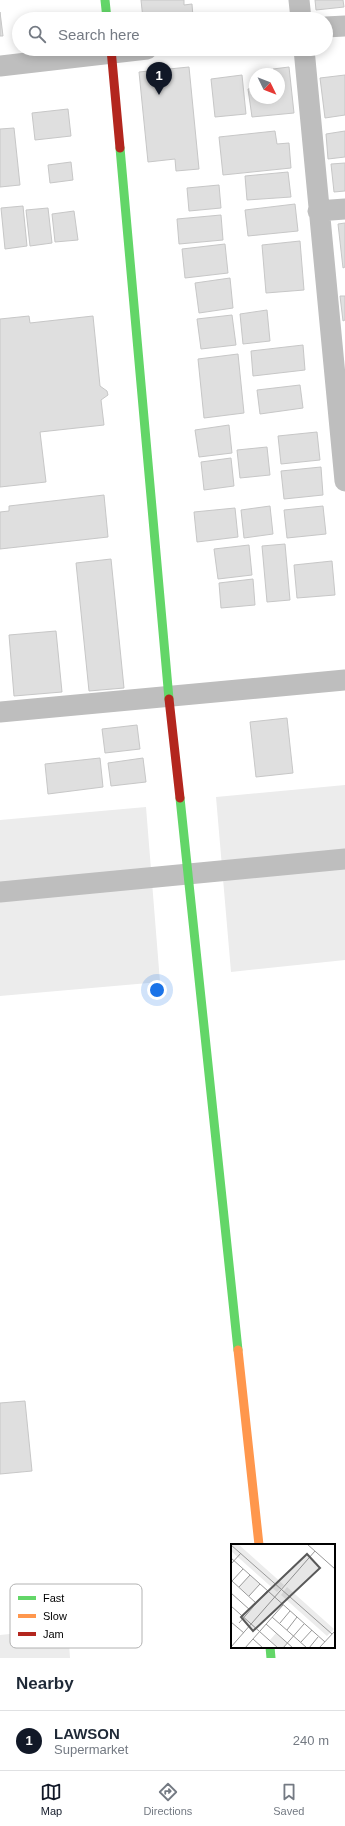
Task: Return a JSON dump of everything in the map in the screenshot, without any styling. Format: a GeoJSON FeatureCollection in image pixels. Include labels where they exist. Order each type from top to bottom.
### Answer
{"type":"FeatureCollection","features":[{"type":"Feature","properties":{"kind":"street"},"geometry":{"type":"LineString","coordinates":[[105,0],[106,12]]}},
{"type":"Feature","properties":{"kind":"street"},"geometry":{"type":"LineString","coordinates":[[299,0],[300,12]]}},
{"type":"Feature","properties":{"kind":"street"},"geometry":{"type":"LineString","coordinates":[[333,27],[345,26]]}},
{"type":"Feature","properties":{"kind":"street"},"geometry":{"type":"LineString","coordinates":[[0,66],[74,56]]}},
{"type":"Feature","properties":{"kind":"street"},"geometry":{"type":"LineString","coordinates":[[111,56],[169,696],[259,1544]]}},
{"type":"Feature","properties":{"kind":"street"},"geometry":{"type":"LineString","coordinates":[[305,56],[318,211],[341,388],[345,481]]}},
{"type":"Feature","properties":{"kind":"street"},"geometry":{"type":"LineString","coordinates":[[318,211],[345,209]]}},
{"type":"Feature","properties":{"kind":"street"},"geometry":{"type":"LineString","coordinates":[[0,712],[345,680]]}},
{"type":"Feature","properties":{"kind":"street"},"geometry":{"type":"LineString","coordinates":[[0,892],[345,859]]}},
{"type":"Feature","properties":{"kind":"street"},"geometry":{"type":"LineString","coordinates":[[270,1648],[271,1658]]}},
{"type":"Feature","properties":{"kind":"shaded area"},"geometry":{"type":"Polygon","coordinates":[[[345,785],[345,960],[231,972],[216,797],[345,785]]]}},
{"type":"Feature","properties":{"kind":"shaded area"},"geometry":{"type":"Polygon","coordinates":[[[146,807],[160,982],[0,996],[0,820],[146,807]]]}},
{"type":"Feature","properties":{"kind":"shaded area"},"geometry":{"type":"Polygon","coordinates":[[[10,1634],[10,1648],[69,1648],[70,1658],[0,1658],[0,1635],[10,1634]]]}},
{"type":"Feature","properties":{"kind":"building"},"geometry":{"type":"Polygon","coordinates":[[[141,0],[184,0],[184,5],[192,4],[193,12],[142,12],[141,0]]]}},
{"type":"Feature","properties":{"kind":"building"},"geometry":{"type":"Polygon","coordinates":[[[315,0],[343,0],[344,7],[316,10],[315,0]]]}},
{"type":"Feature","properties":{"kind":"building"},"geometry":{"type":"Polygon","coordinates":[[[0,12],[3,36],[0,36],[0,12]]]}},
{"type":"Feature","properties":{"kind":"building"},"geometry":{"type":"Polygon","coordinates":[[[189,67],[199,169],[176,171],[175,159],[148,162],[139,72],[189,67]]]}},
{"type":"Feature","properties":{"kind":"building"},"geometry":{"type":"Polygon","coordinates":[[[289,67],[294,113],[252,117],[250,104],[285,104],[285,68],[281,68],[289,67]]]}},
{"type":"Feature","properties":{"kind":"building"},"geometry":{"type":"Polygon","coordinates":[[[242,75],[246,114],[215,117],[211,79],[242,75]]]}},
{"type":"Feature","properties":{"kind":"building"},"geometry":{"type":"Polygon","coordinates":[[[345,75],[345,115],[325,118],[320,78],[345,75]]]}},
{"type":"Feature","properties":{"kind":"building"},"geometry":{"type":"Polygon","coordinates":[[[68,109],[71,136],[35,140],[32,113],[68,109]]]}},
{"type":"Feature","properties":{"kind":"building"},"geometry":{"type":"Polygon","coordinates":[[[14,128],[20,185],[0,187],[0,129],[14,128]]]}},
{"type":"Feature","properties":{"kind":"building"},"geometry":{"type":"Polygon","coordinates":[[[275,131],[277,144],[289,143],[291,168],[223,175],[219,137],[275,131]]]}},
{"type":"Feature","properties":{"kind":"building"},"geometry":{"type":"Polygon","coordinates":[[[345,131],[345,157],[328,159],[326,134],[345,131]]]}},
{"type":"Feature","properties":{"kind":"building"},"geometry":{"type":"Polygon","coordinates":[[[71,162],[73,180],[50,183],[48,165],[71,162]]]}},
{"type":"Feature","properties":{"kind":"building"},"geometry":{"type":"Polygon","coordinates":[[[345,163],[345,191],[334,192],[331,164],[345,163]]]}},
{"type":"Feature","properties":{"kind":"building"},"geometry":{"type":"Polygon","coordinates":[[[288,172],[291,197],[247,200],[245,176],[288,172]]]}},
{"type":"Feature","properties":{"kind":"building"},"geometry":{"type":"Polygon","coordinates":[[[219,185],[221,208],[189,211],[187,188],[219,185]]]}},
{"type":"Feature","properties":{"kind":"building"},"geometry":{"type":"Polygon","coordinates":[[[295,204],[298,231],[248,236],[245,210],[295,204]]]}},
{"type":"Feature","properties":{"kind":"building"},"geometry":{"type":"Polygon","coordinates":[[[23,206],[27,246],[5,249],[1,208],[23,206]]]}},
{"type":"Feature","properties":{"kind":"building"},"geometry":{"type":"Polygon","coordinates":[[[48,208],[52,243],[30,246],[26,210],[48,208]]]}},
{"type":"Feature","properties":{"kind":"building"},"geometry":{"type":"Polygon","coordinates":[[[74,211],[78,240],[55,242],[52,214],[74,211]]]}},
{"type":"Feature","properties":{"kind":"building"},"geometry":{"type":"Polygon","coordinates":[[[221,215],[223,240],[179,244],[177,219],[221,215]]]}},
{"type":"Feature","properties":{"kind":"building"},"geometry":{"type":"Polygon","coordinates":[[[345,223],[345,267],[343,268],[338,224],[345,223]]]}},
{"type":"Feature","properties":{"kind":"building"},"geometry":{"type":"Polygon","coordinates":[[[300,241],[304,290],[266,293],[262,245],[300,241]]]}},
{"type":"Feature","properties":{"kind":"building"},"geometry":{"type":"Polygon","coordinates":[[[225,244],[228,273],[185,278],[182,249],[225,244]]]}},
{"type":"Feature","properties":{"kind":"building"},"geometry":{"type":"Polygon","coordinates":[[[230,278],[233,308],[199,313],[195,283],[230,278]]]}},
{"type":"Feature","properties":{"kind":"building"},"geometry":{"type":"Polygon","coordinates":[[[340,296],[345,296],[345,320],[343,321],[340,296]]]}},
{"type":"Feature","properties":{"kind":"building"},"geometry":{"type":"Polygon","coordinates":[[[267,310],[270,341],[243,344],[240,314],[267,310]]]}},
{"type":"Feature","properties":{"kind":"building"},"geometry":{"type":"Polygon","coordinates":[[[232,315],[236,345],[201,349],[197,319],[232,315]]]}},
{"type":"Feature","properties":{"kind":"building"},"geometry":{"type":"Polygon","coordinates":[[[29,316],[30,323],[93,316],[100,386],[107,391],[108,395],[101,400],[104,425],[40,432],[46,482],[0,487],[0,319],[29,316]]]}},
{"type":"Feature","properties":{"kind":"building"},"geometry":{"type":"Polygon","coordinates":[[[303,345],[305,370],[253,376],[251,351],[303,345]]]}},
{"type":"Feature","properties":{"kind":"building"},"geometry":{"type":"Polygon","coordinates":[[[238,354],[244,413],[204,418],[198,359],[238,354]]]}},
{"type":"Feature","properties":{"kind":"building"},"geometry":{"type":"Polygon","coordinates":[[[300,385],[303,408],[260,414],[257,390],[300,385]]]}},
{"type":"Feature","properties":{"kind":"building"},"geometry":{"type":"Polygon","coordinates":[[[229,425],[232,453],[199,457],[195,430],[229,425]]]}},
{"type":"Feature","properties":{"kind":"building"},"geometry":{"type":"Polygon","coordinates":[[[317,432],[320,460],[281,464],[278,436],[317,432]]]}},
{"type":"Feature","properties":{"kind":"building"},"geometry":{"type":"Polygon","coordinates":[[[267,447],[270,475],[240,478],[237,450],[267,447]]]}},
{"type":"Feature","properties":{"kind":"building"},"geometry":{"type":"Polygon","coordinates":[[[231,458],[234,486],[204,490],[201,462],[231,458]]]}},
{"type":"Feature","properties":{"kind":"building"},"geometry":{"type":"Polygon","coordinates":[[[321,467],[323,495],[284,499],[281,471],[321,467]]]}},
{"type":"Feature","properties":{"kind":"building"},"geometry":{"type":"Polygon","coordinates":[[[104,495],[108,537],[0,549],[0,512],[9,511],[9,506],[104,495]]]}},
{"type":"Feature","properties":{"kind":"building"},"geometry":{"type":"Polygon","coordinates":[[[270,506],[273,534],[244,538],[241,510],[270,506]]]}},
{"type":"Feature","properties":{"kind":"building"},"geometry":{"type":"Polygon","coordinates":[[[323,506],[326,534],[287,538],[284,510],[323,506]]]}},
{"type":"Feature","properties":{"kind":"building"},"geometry":{"type":"Polygon","coordinates":[[[235,508],[238,537],[197,542],[194,512],[235,508]]]}},
{"type":"Feature","properties":{"kind":"building"},"geometry":{"type":"Polygon","coordinates":[[[285,544],[290,600],[267,602],[262,546],[285,544]]]}},
{"type":"Feature","properties":{"kind":"building"},"geometry":{"type":"Polygon","coordinates":[[[249,545],[252,575],[218,579],[214,549],[249,545]]]}},
{"type":"Feature","properties":{"kind":"building"},"geometry":{"type":"Polygon","coordinates":[[[111,559],[124,688],[89,691],[76,563],[111,559]]]}},
{"type":"Feature","properties":{"kind":"building"},"geometry":{"type":"Polygon","coordinates":[[[332,561],[335,595],[297,598],[294,565],[332,561]]]}},
{"type":"Feature","properties":{"kind":"building"},"geometry":{"type":"Polygon","coordinates":[[[253,579],[255,605],[221,608],[219,583],[253,579]]]}},
{"type":"Feature","properties":{"kind":"building"},"geometry":{"type":"Polygon","coordinates":[[[56,631],[62,692],[14,696],[9,635],[56,631]]]}},
{"type":"Feature","properties":{"kind":"building"},"geometry":{"type":"Polygon","coordinates":[[[287,718],[293,773],[256,777],[250,722],[287,718]]]}},
{"type":"Feature","properties":{"kind":"building"},"geometry":{"type":"Polygon","coordinates":[[[137,725],[140,749],[105,753],[102,729],[137,725]]]}},
{"type":"Feature","properties":{"kind":"building"},"geometry":{"type":"Polygon","coordinates":[[[100,758],[103,787],[48,794],[45,764],[100,758]]]}},
{"type":"Feature","properties":{"kind":"building"},"geometry":{"type":"Polygon","coordinates":[[[143,758],[146,782],[111,786],[108,763],[143,758]]]}},
{"type":"Feature","properties":{"kind":"building"},"geometry":{"type":"Polygon","coordinates":[[[25,1401],[32,1471],[0,1474],[0,1403],[25,1401]]]}},
{"type":"Feature","properties":{"kind":"traffic: fast"},"geometry":{"type":"LineString","coordinates":[[105,0],[106,12]]}},
{"type":"Feature","properties":{"kind":"traffic: fast"},"geometry":{"type":"LineString","coordinates":[[120,148],[169,699]]}},
{"type":"Feature","properties":{"kind":"traffic: fast"},"geometry":{"type":"LineString","coordinates":[[180,798],[238,1350]]}},
{"type":"Feature","properties":{"kind":"traffic: fast"},"geometry":{"type":"LineString","coordinates":[[270,1648],[271,1658]]}},
{"type":"Feature","properties":{"kind":"traffic: slow"},"geometry":{"type":"LineString","coordinates":[[238,1350],[259,1544]]}},
{"type":"Feature","properties":{"kind":"traffic: jam"},"geometry":{"type":"LineString","coordinates":[[112,56],[120,148]]}},
{"type":"Feature","properties":{"kind":"traffic: jam"},"geometry":{"type":"LineString","coordinates":[[169,699],[180,798]]}},
{"type":"Feature","properties":{"kind":"place","name":"LAWSON"},"geometry":{"type":"Point","coordinates":[159,95]}}]}
